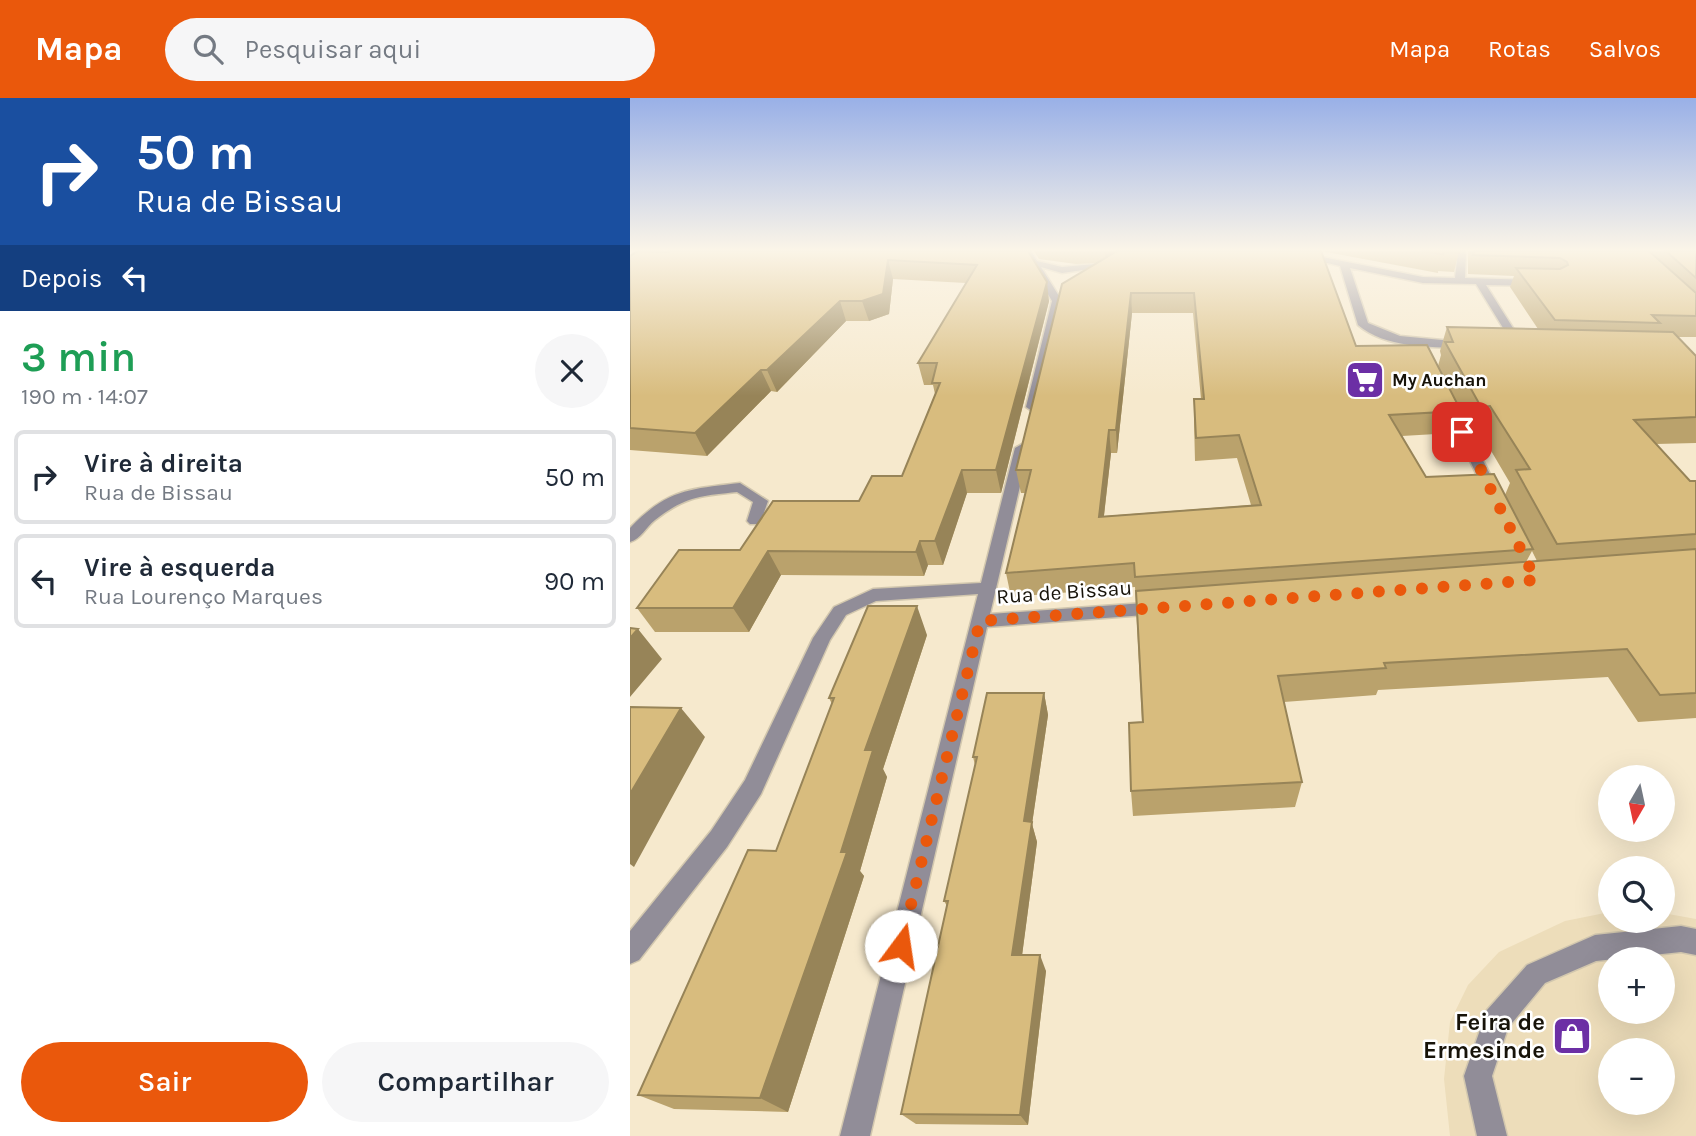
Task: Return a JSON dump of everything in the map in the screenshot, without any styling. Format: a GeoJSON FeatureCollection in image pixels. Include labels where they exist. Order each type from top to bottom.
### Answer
{"type":"FeatureCollection","features":[{"type":"Feature","properties":{"kind":"street"},"geometry":{"type":"LineString","coordinates":[[855,1136],[1026,433],[1063,299]]}},
{"type":"Feature","properties":{"kind":"street"},"geometry":{"type":"LineString","coordinates":[[1355,299],[1363,325],[1382,337],[1421,351],[1472,345]]}},
{"type":"Feature","properties":{"kind":"street"},"geometry":{"type":"LineString","coordinates":[[1489,299],[1514,347],[1534,347]]}},
{"type":"Feature","properties":{"kind":"street"},"geometry":{"type":"LineString","coordinates":[[1443,394],[1499,506]]}},
{"type":"Feature","properties":{"kind":"street"},"geometry":{"type":"LineString","coordinates":[[630,537],[648,518],[685,494],[740,487],[761,501],[755,522]]}},
{"type":"Feature","properties":{"kind":"street"},"geometry":{"type":"LineString","coordinates":[[630,951],[719,839],[753,787],[822,638],[840,611],[873,596],[988,588]]}},
{"type":"Feature","properties":{"kind":"street","name":"Rua de Bissau"},"geometry":{"type":"LineString","coordinates":[[980,621],[1181,606]]}},
{"type":"Feature","properties":{"kind":"street"},"geometry":{"type":"LineString","coordinates":[[1492,1136],[1478,1076],[1497,1020],[1536,974],[1595,947],[1681,939],[1696,942]]}},
{"type":"Feature","properties":{"kind":"shaded area","name":"Feira de Ermesinde"},"geometry":{"type":"Polygon","coordinates":[[[1598,914],[1598,933],[1675,933],[1675,915],[1696,919],[1696,1136],[1450,1136],[1444,1079],[1450,1022],[1468,985],[1499,952],[1565,921],[1598,914]]]}},
{"type":"Feature","properties":{"kind":"building"},"geometry":{"type":"Polygon","coordinates":[[[630,299],[867,299],[840,301],[767,370],[761,370],[695,433],[630,428],[630,299]]]}},
{"type":"Feature","properties":{"kind":"building"},"geometry":{"type":"Polygon","coordinates":[[[956,299],[1042,299],[996,470],[962,470],[935,541],[920,541],[916,552],[768,551],[733,608],[637,608],[679,550],[740,550],[773,501],[859,501],[872,476],[902,476],[940,383],[932,383],[937,363],[918,363],[956,299]]]}},
{"type":"Feature","properties":{"kind":"building"},"geometry":{"type":"Polygon","coordinates":[[[1058,299],[1130,299],[1116,430],[1109,430],[1099,517],[1261,505],[1239,435],[1196,438],[1194,399],[1204,399],[1195,299],[1339,299],[1356,346],[1427,345],[1461,411],[1389,415],[1426,477],[1494,474],[1533,549],[1135,577],[1134,563],[1006,573],[1031,470],[1016,470],[1058,299]]]}},
{"type":"Feature","properties":{"kind":"building"},"geometry":{"type":"Polygon","coordinates":[[[1540,299],[1696,299],[1696,316],[1652,315],[1660,323],[1555,320],[1540,299]]]}},
{"type":"Feature","properties":{"kind":"building"},"geometry":{"type":"Polygon","coordinates":[[[1447,327],[1673,332],[1696,356],[1696,417],[1634,420],[1690,481],[1696,481],[1696,534],[1557,544],[1516,470],[1530,469],[1490,406],[1481,407],[1445,342],[1453,342],[1447,327]]]}},
{"type":"Feature","properties":{"kind":"building"},"geometry":{"type":"Polygon","coordinates":[[[1696,549],[1696,693],[1660,695],[1627,649],[1384,663],[1386,668],[1278,676],[1302,782],[1131,791],[1129,723],[1143,722],[1136,591],[1696,549]]]}},
{"type":"Feature","properties":{"kind":"building"},"geometry":{"type":"Polygon","coordinates":[[[868,606],[917,606],[865,750],[873,750],[841,852],[847,852],[760,1098],[638,1095],[748,850],[776,851],[834,698],[829,698],[868,606]]]}},
{"type":"Feature","properties":{"kind":"building"},"geometry":{"type":"Polygon","coordinates":[[[630,628],[638,629],[630,638],[630,628]]]}},
{"type":"Feature","properties":{"kind":"building"},"geometry":{"type":"Polygon","coordinates":[[[987,693],[1044,693],[1024,821],[1032,822],[1012,955],[1040,955],[1020,1115],[901,1114],[948,901],[944,901],[977,757],[973,757],[987,693]]]}},
{"type":"Feature","properties":{"kind":"building"},"geometry":{"type":"Polygon","coordinates":[[[630,707],[681,708],[630,794],[630,707]]]}},
{"type":"Feature","properties":{"kind":"place","name":"My Auchan"},"geometry":{"type":"Point","coordinates":[1365,380]}},
{"type":"Feature","properties":{"kind":"place","name":"Feira de Ermesinde"},"geometry":{"type":"Point","coordinates":[1572,1036]}},
{"type":"Feature","properties":{"kind":"route"},"geometry":{"type":"LineString","coordinates":[[901,946],[980,621],[1536,580],[1462,432]]}}]}
